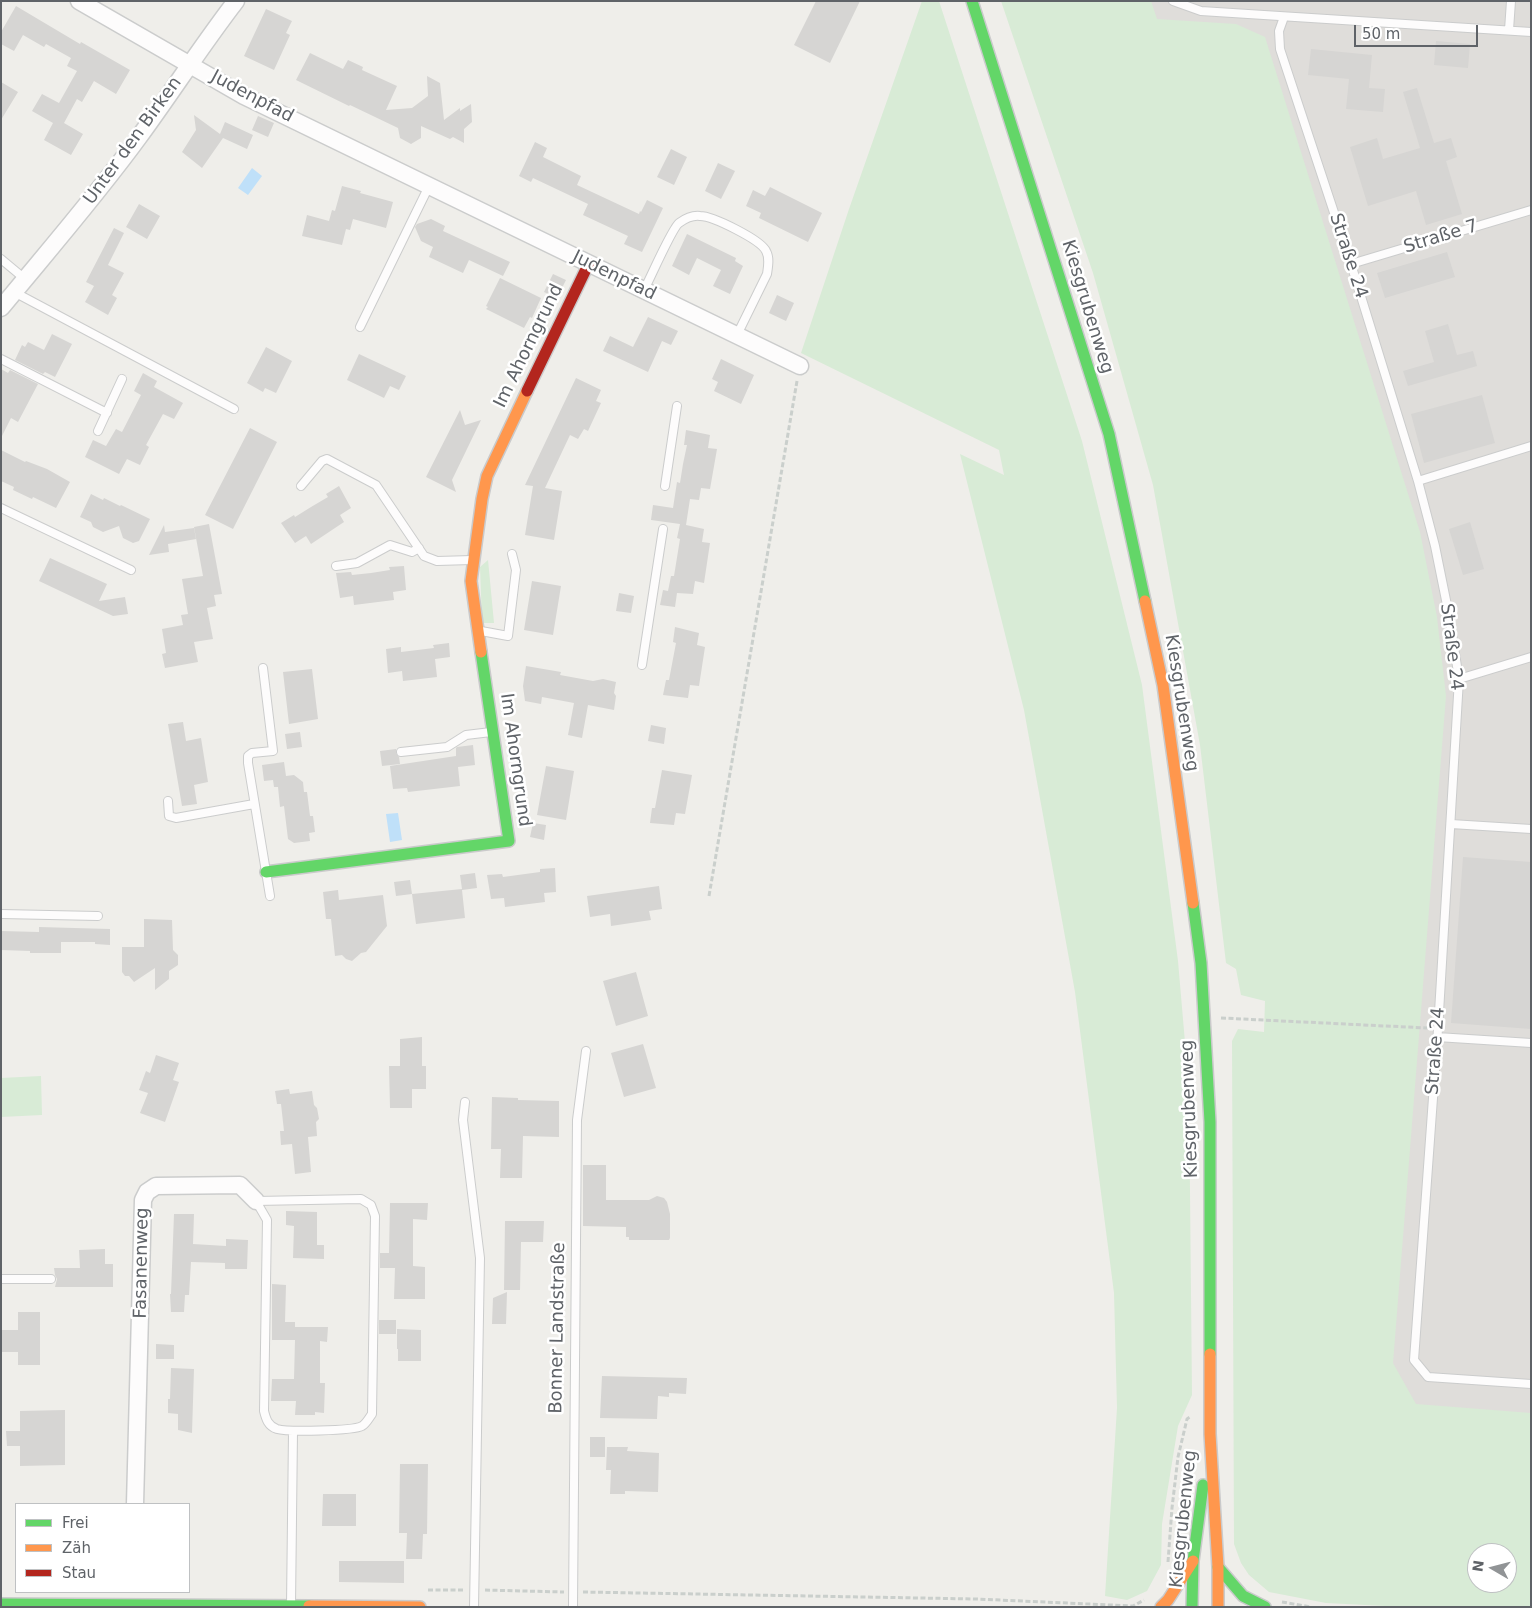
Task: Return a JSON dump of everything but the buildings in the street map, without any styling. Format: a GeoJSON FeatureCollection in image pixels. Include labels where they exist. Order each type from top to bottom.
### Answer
{"type":"FeatureCollection","features":[{"type":"Feature","properties":{"kind":"main road","name":"Kiesgrubenweg"},"geometry":{"type":"LineString","coordinates":[[972,1],[1108,434],[1163,685],[1201,963],[1210,1122],[1210,1434],[1218,1567],[1218,1607]]}},
{"type":"Feature","properties":{"kind":"main road","name":"Im Ahorngrund"},"geometry":{"type":"LineString","coordinates":[[266,872],[509,842],[472,581],[483,492],[487,476],[548,345],[589,263]]}},
{"type":"Feature","properties":{"kind":"main road","name":"Kiesgrubenweg"},"geometry":{"type":"LineString","coordinates":[[1192,1607],[1193,1561],[1210,1434]]}},
{"type":"Feature","properties":{"kind":"main road"},"geometry":{"type":"LineString","coordinates":[[1164,1603],[1193,1561]]}},
{"type":"Feature","properties":{"kind":"main road"},"geometry":{"type":"LineString","coordinates":[[1218,1567],[1243,1596],[1265,1607]]}},
{"type":"Feature","properties":{"kind":"main road"},"geometry":{"type":"LineString","coordinates":[[1,1604],[132,1598],[235,1606],[420,1607]]}},
{"type":"Feature","properties":{"kind":"street","name":"Judenpfad"},"geometry":{"type":"LineString","coordinates":[[79,1],[244,96],[800,366]]}},
{"type":"Feature","properties":{"kind":"street","name":"Unter den Birken"},"geometry":{"type":"LineString","coordinates":[[1,308],[122,159],[236,1]]}},
{"type":"Feature","properties":{"kind":"street","name":"Fasanenweg"},"geometry":{"type":"LineString","coordinates":[[135,1503],[143,1200],[147,1192],[156,1186],[240,1185],[256,1201]]}},
{"type":"Feature","properties":{"kind":"lane"},"geometry":{"type":"LineString","coordinates":[[1509,30],[1511,1]]}},
{"type":"Feature","properties":{"kind":"lane"},"geometry":{"type":"LineString","coordinates":[[1173,2],[1201,11],[1284,18],[1531,32]]}},
{"type":"Feature","properties":{"kind":"lane","name":"Straße 24"},"geometry":{"type":"LineString","coordinates":[[1284,18],[1279,32],[1280,48],[1351,264],[1418,481],[1449,615],[1459,679],[1438,1033],[1414,1360],[1428,1377],[1531,1384]]}},
{"type":"Feature","properties":{"kind":"lane"},"geometry":{"type":"LineString","coordinates":[[360,327],[429,186]]}},
{"type":"Feature","properties":{"kind":"lane","name":"Straße 7"},"geometry":{"type":"LineString","coordinates":[[1351,264],[1531,210]]}},
{"type":"Feature","properties":{"kind":"lane"},"geometry":{"type":"LineString","coordinates":[[644,290],[676,224],[689,216],[702,215],[723,222],[754,240],[766,251],[768,263],[767,274],[737,335]]}},
{"type":"Feature","properties":{"kind":"lane"},"geometry":{"type":"LineString","coordinates":[[1,259],[25,279]]}},
{"type":"Feature","properties":{"kind":"lane"},"geometry":{"type":"LineString","coordinates":[[14,292],[234,409]]}},
{"type":"Feature","properties":{"kind":"lane"},"geometry":{"type":"LineString","coordinates":[[1,359],[106,413]]}},
{"type":"Feature","properties":{"kind":"lane"},"geometry":{"type":"LineString","coordinates":[[98,431],[122,379]]}},
{"type":"Feature","properties":{"kind":"lane"},"geometry":{"type":"LineString","coordinates":[[665,486],[677,406]]}},
{"type":"Feature","properties":{"kind":"lane"},"geometry":{"type":"LineString","coordinates":[[1418,481],[1531,446]]}},
{"type":"Feature","properties":{"kind":"lane"},"geometry":{"type":"LineString","coordinates":[[301,486],[322,461],[327,459],[376,485],[424,556],[437,561],[474,560]]}},
{"type":"Feature","properties":{"kind":"lane"},"geometry":{"type":"LineString","coordinates":[[1,508],[130,570]]}},
{"type":"Feature","properties":{"kind":"lane"},"geometry":{"type":"LineString","coordinates":[[642,666],[663,529]]}},
{"type":"Feature","properties":{"kind":"lane"},"geometry":{"type":"LineString","coordinates":[[336,566],[357,564],[390,545],[412,552],[419,548]]}},
{"type":"Feature","properties":{"kind":"lane"},"geometry":{"type":"LineString","coordinates":[[479,631],[508,636],[516,570],[512,554]]}},
{"type":"Feature","properties":{"kind":"lane"},"geometry":{"type":"LineString","coordinates":[[1459,679],[1531,657]]}},
{"type":"Feature","properties":{"kind":"lane"},"geometry":{"type":"LineString","coordinates":[[263,668],[273,751],[252,753],[248,756],[254,804],[270,896]]}},
{"type":"Feature","properties":{"kind":"lane"},"geometry":{"type":"LineString","coordinates":[[401,752],[446,747],[466,735],[493,732]]}},
{"type":"Feature","properties":{"kind":"lane"},"geometry":{"type":"LineString","coordinates":[[168,801],[169,816],[176,818],[254,804]]}},
{"type":"Feature","properties":{"kind":"lane"},"geometry":{"type":"LineString","coordinates":[[1451,824],[1531,829]]}},
{"type":"Feature","properties":{"kind":"lane"},"geometry":{"type":"LineString","coordinates":[[1,914],[98,916]]}},
{"type":"Feature","properties":{"kind":"lane"},"geometry":{"type":"LineString","coordinates":[[1438,1033],[1531,1043]]}},
{"type":"Feature","properties":{"kind":"lane","name":"Bonner Landstraße"},"geometry":{"type":"LineString","coordinates":[[573,1607],[577,1120],[586,1051]]}},
{"type":"Feature","properties":{"kind":"lane"},"geometry":{"type":"LineString","coordinates":[[465,1102],[464,1120],[480,1258],[474,1607]]}},
{"type":"Feature","properties":{"kind":"lane"},"geometry":{"type":"LineString","coordinates":[[361,1199],[371,1205],[375,1216],[372,1414],[363,1426],[351,1429],[293,1432],[276,1429],[268,1423],[264,1411],[267,1220],[256,1201],[361,1199]]}},
{"type":"Feature","properties":{"kind":"lane"},"geometry":{"type":"LineString","coordinates":[[1,1279],[51,1279]]}},
{"type":"Feature","properties":{"kind":"lane"},"geometry":{"type":"LineString","coordinates":[[291,1606],[293,1432]]}},
{"type":"Feature","properties":{"kind":"path"},"geometry":{"type":"LineString","coordinates":[[709,896],[800,366]]}},
{"type":"Feature","properties":{"kind":"path"},"geometry":{"type":"LineString","coordinates":[[1204,1018],[1438,1033]]}},
{"type":"Feature","properties":{"kind":"path"},"geometry":{"type":"LineString","coordinates":[[1167,1569],[1170,1556],[1172,1508],[1178,1457],[1187,1419],[1210,1400]]}},
{"type":"Feature","properties":{"kind":"path"},"geometry":{"type":"LineString","coordinates":[[427,1590],[976,1599],[1134,1606],[1156,1593],[1164,1603]]}},
{"type":"Feature","properties":{"kind":"shaded area"},"geometry":{"type":"Polygon","coordinates":[[[1110,1],[1531,1],[1531,1575],[1517,1562],[1517,1543],[1467,1543],[1467,1554],[1370,1560],[1110,1]]]}},
{"type":"Feature","properties":{"kind":"green space"},"geometry":{"type":"Polygon","coordinates":[[[922,1],[939,1],[1082,441],[1142,685],[1178,961],[1189,1089],[1192,1395],[1178,1426],[1162,1524],[1161,1565],[1147,1591],[1127,1600],[1105,1596],[1117,1408],[1114,1293],[1075,992],[1024,710],[960,454],[1004,475],[999,450],[801,353],[922,1]]]}},
{"type":"Feature","properties":{"kind":"green space"},"geometry":{"type":"Polygon","coordinates":[[[1001,1],[1151,1],[1157,19],[1236,24],[1265,37],[1420,532],[1437,617],[1446,696],[1393,1363],[1416,1404],[1531,1413],[1531,1607],[1404,1607],[1326,1603],[1269,1592],[1249,1575],[1241,1563],[1234,1544],[1232,1041],[1238,1029],[1264,1032],[1265,1001],[1241,995],[1236,969],[1226,963],[1200,745],[1153,485],[1093,273],[1001,1]]]}},
{"type":"Feature","properties":{"kind":"green space"},"geometry":{"type":"Polygon","coordinates":[[[488,560],[494,623],[482,623],[480,567],[488,560]]]}},
{"type":"Feature","properties":{"kind":"green space"},"geometry":{"type":"Polygon","coordinates":[[[41,1076],[42,1115],[1,1117],[1,1078],[41,1076]]]}},
{"type":"Feature","properties":{"kind":"water"},"geometry":{"type":"Polygon","coordinates":[[[252,168],[262,176],[248,195],[238,188],[252,168]]]}},
{"type":"Feature","properties":{"kind":"water"},"geometry":{"type":"Polygon","coordinates":[[[398,813],[402,840],[390,842],[386,814],[398,813]]]}},
{"type":"Feature","properties":{"kind":"traffic: fast"},"geometry":{"type":"LineString","coordinates":[[972,1],[1109,434],[1145,601]]}},
{"type":"Feature","properties":{"kind":"traffic: fast"},"geometry":{"type":"LineString","coordinates":[[266,872],[509,841],[481,652]]}},
{"type":"Feature","properties":{"kind":"traffic: fast"},"geometry":{"type":"LineString","coordinates":[[1193,903],[1201,963],[1210,1122],[1210,1354]]}},
{"type":"Feature","properties":{"kind":"traffic: fast"},"geometry":{"type":"LineString","coordinates":[[1192,1607],[1193,1561],[1203,1485]]}},
{"type":"Feature","properties":{"kind":"traffic: fast"},"geometry":{"type":"LineString","coordinates":[[1218,1567],[1243,1596],[1265,1607]]}},
{"type":"Feature","properties":{"kind":"traffic: fast"},"geometry":{"type":"LineString","coordinates":[[1,1604],[309,1606]]}},
{"type":"Feature","properties":{"kind":"traffic: fast"},"geometry":{"type":"LineString","coordinates":[[232,1606],[237,1607]]}},
{"type":"Feature","properties":{"kind":"traffic: slow"},"geometry":{"type":"LineString","coordinates":[[481,652],[471,581],[482,499],[487,476],[527,391]]}},
{"type":"Feature","properties":{"kind":"traffic: slow"},"geometry":{"type":"LineString","coordinates":[[1145,601],[1163,685],[1193,903]]}},
{"type":"Feature","properties":{"kind":"traffic: slow"},"geometry":{"type":"LineString","coordinates":[[1210,1354],[1210,1434],[1218,1567],[1218,1607]]}},
{"type":"Feature","properties":{"kind":"traffic: slow"},"geometry":{"type":"LineString","coordinates":[[1161,1607],[1168,1600],[1193,1561]]}},
{"type":"Feature","properties":{"kind":"traffic: slow"},"geometry":{"type":"LineString","coordinates":[[309,1606],[420,1607]]}},
{"type":"Feature","properties":{"kind":"traffic: jam"},"geometry":{"type":"LineString","coordinates":[[527,391],[589,263]]}}]}
